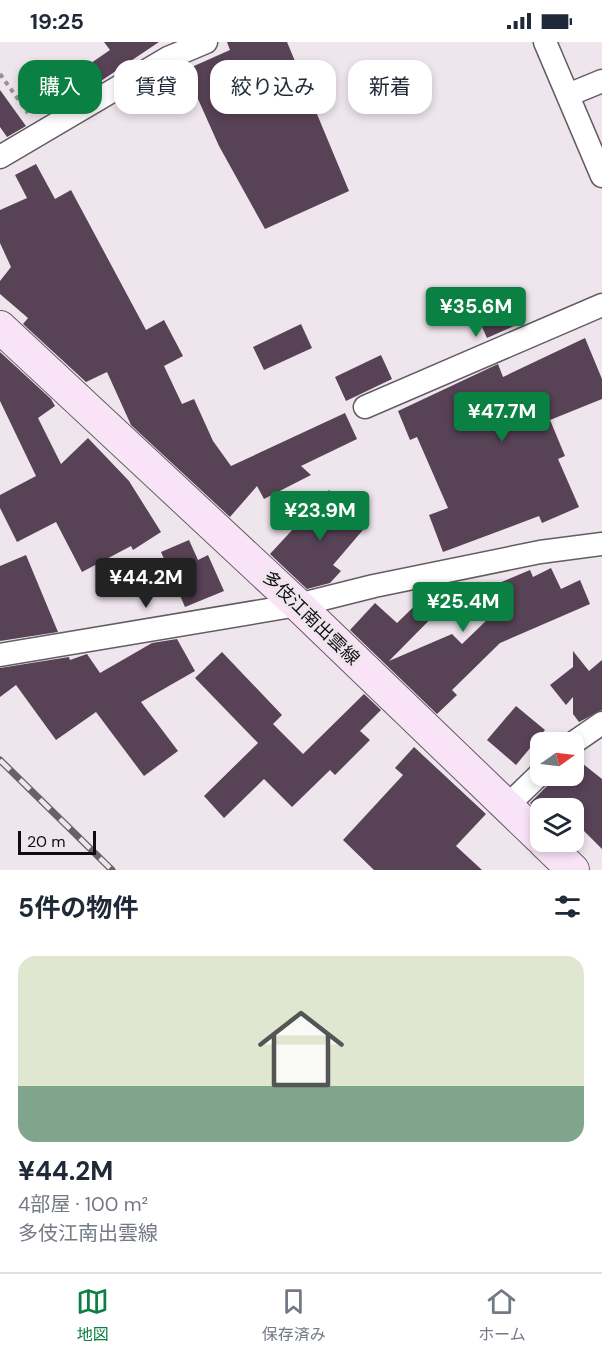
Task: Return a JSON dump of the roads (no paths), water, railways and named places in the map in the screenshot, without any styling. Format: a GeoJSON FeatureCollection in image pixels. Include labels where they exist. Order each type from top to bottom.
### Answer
{"type":"FeatureCollection","features":[{"type":"Feature","properties":{"kind":"main road","name":"多伎江南出雲線"},"geometry":{"type":"LineString","coordinates":[[0,327],[298,605],[530,828]]}},
{"type":"Feature","properties":{"kind":"main road"},"geometry":{"type":"LineString","coordinates":[[554,852],[573,870]]}},
{"type":"Feature","properties":{"kind":"street"},"geometry":{"type":"LineString","coordinates":[[0,157],[42,132],[164,50],[206,42]]}},
{"type":"Feature","properties":{"kind":"street"},"geometry":{"type":"LineString","coordinates":[[545,42],[602,176]]}},
{"type":"Feature","properties":{"kind":"street"},"geometry":{"type":"LineString","coordinates":[[568,95],[602,81]]}},
{"type":"Feature","properties":{"kind":"street"},"geometry":{"type":"LineString","coordinates":[[365,407],[602,305]]}},
{"type":"Feature","properties":{"kind":"street"},"geometry":{"type":"LineString","coordinates":[[0,655],[298,605],[374,586],[540,552],[602,544]]}},
{"type":"Feature","properties":{"kind":"street"},"geometry":{"type":"LineString","coordinates":[[584,735],[602,723]]}},
{"type":"Feature","properties":{"kind":"street"},"geometry":{"type":"LineString","coordinates":[[507,806],[530,784]]}},
{"type":"Feature","properties":{"kind":"railway"},"geometry":{"type":"LineString","coordinates":[[0,760],[112,870]]}}]}
